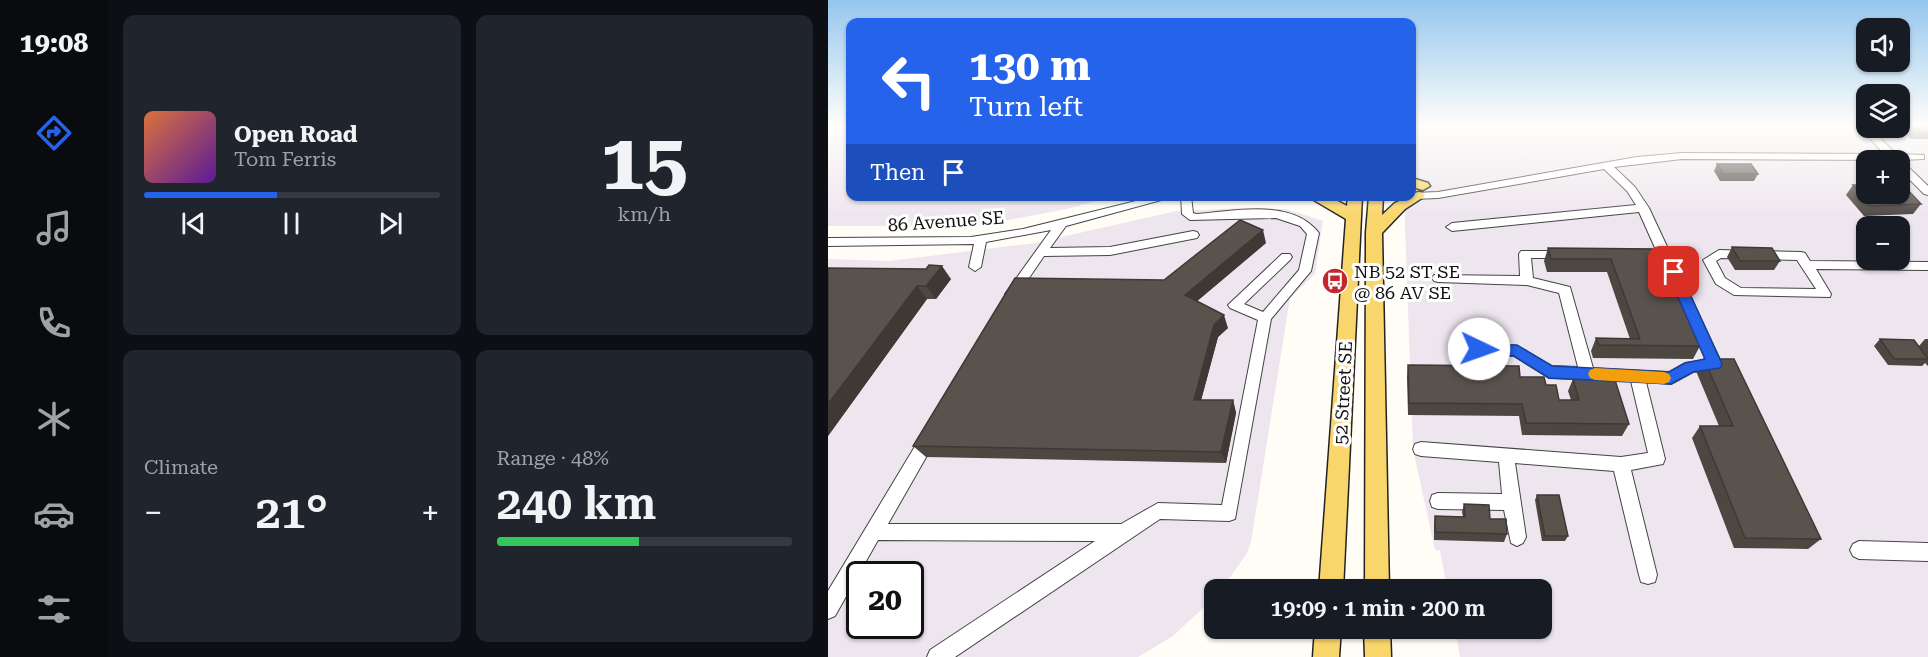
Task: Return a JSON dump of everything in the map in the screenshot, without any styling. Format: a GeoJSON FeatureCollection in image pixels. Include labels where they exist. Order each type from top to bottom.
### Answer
{"type":"FeatureCollection","features":[{"type":"Feature","properties":{"kind":"main road"},"geometry":{"type":"LineString","coordinates":[[1326,201],[1354,217]]}},
{"type":"Feature","properties":{"kind":"main road","name":"52 Street SE"},"geometry":{"type":"LineString","coordinates":[[1332,579],[1355,201]]}},
{"type":"Feature","properties":{"kind":"main road","name":"52 Street SE"},"geometry":{"type":"LineString","coordinates":[[1376,201],[1374,232],[1377,579]]}},
{"type":"Feature","properties":{"kind":"main road"},"geometry":{"type":"LineString","coordinates":[[1374,232],[1404,201]]}},
{"type":"Feature","properties":{"kind":"main road"},"geometry":{"type":"LineString","coordinates":[[1326,657],[1327,639]]}},
{"type":"Feature","properties":{"kind":"main road"},"geometry":{"type":"LineString","coordinates":[[1377,639],[1378,657]]}},
{"type":"Feature","properties":{"kind":"street"},"geometry":{"type":"LineString","coordinates":[[1416,189],[1438,195],[1458,190],[1514,184],[1606,165],[1682,156],[1856,159]]}},
{"type":"Feature","properties":{"kind":"street"},"geometry":{"type":"LineString","coordinates":[[1910,158],[1920,157]]}},
{"type":"Feature","properties":{"kind":"street"},"geometry":{"type":"LineString","coordinates":[[1460,348],[1517,351],[1549,372],[1671,378],[1690,367],[1715,364],[1643,208],[1630,189],[1606,165]]}},
{"type":"Feature","properties":{"kind":"street"},"geometry":{"type":"LineString","coordinates":[[1910,177],[1925,187]]}},
{"type":"Feature","properties":{"kind":"street","name":"86 Avenue SE"},"geometry":{"type":"LineString","coordinates":[[828,242],[910,243],[981,239],[1023,233],[1151,201]]}},
{"type":"Feature","properties":{"kind":"street"},"geometry":{"type":"LineString","coordinates":[[936,657],[1158,511],[1229,513],[1264,318],[1305,271],[1313,232],[1308,224],[1279,214],[1194,218],[1188,214],[1187,201]]}},
{"type":"Feature","properties":{"kind":"street"},"geometry":{"type":"LineString","coordinates":[[1452,227],[1643,208]]}},
{"type":"Feature","properties":{"kind":"street"},"geometry":{"type":"LineString","coordinates":[[1006,303],[1018,282],[1062,223]]}},
{"type":"Feature","properties":{"kind":"street"},"geometry":{"type":"LineString","coordinates":[[1041,252],[1110,251],[1193,235]]}},
{"type":"Feature","properties":{"kind":"street"},"geometry":{"type":"LineString","coordinates":[[975,267],[981,239]]}},
{"type":"Feature","properties":{"kind":"street"},"geometry":{"type":"LineString","coordinates":[[1527,281],[1525,254],[1572,254]]}},
{"type":"Feature","properties":{"kind":"street"},"geometry":{"type":"LineString","coordinates":[[1630,254],[1665,254]]}},
{"type":"Feature","properties":{"kind":"street"},"geometry":{"type":"LineString","coordinates":[[1719,254],[1801,256],[1807,266],[1825,294],[1739,292],[1720,281],[1709,260],[1719,254]]}},
{"type":"Feature","properties":{"kind":"street"},"geometry":{"type":"LineString","coordinates":[[1264,318],[1235,305],[1286,257]]}},
{"type":"Feature","properties":{"kind":"street"},"geometry":{"type":"LineString","coordinates":[[1807,266],[1928,266]]}},
{"type":"Feature","properties":{"kind":"street"},"geometry":{"type":"LineString","coordinates":[[1438,278],[1527,281],[1565,290],[1587,373]]}},
{"type":"Feature","properties":{"kind":"street"},"geometry":{"type":"LineString","coordinates":[[1421,449],[1621,465],[1657,459],[1637,376]]}},
{"type":"Feature","properties":{"kind":"street"},"geometry":{"type":"LineString","coordinates":[[828,609],[938,423]]}},
{"type":"Feature","properties":{"kind":"street"},"geometry":{"type":"LineString","coordinates":[[1506,454],[1517,537]]}},
{"type":"Feature","properties":{"kind":"street"},"geometry":{"type":"LineString","coordinates":[[1621,465],[1648,575]]}},
{"type":"Feature","properties":{"kind":"street"},"geometry":{"type":"LineString","coordinates":[[1438,501],[1511,502]]}},
{"type":"Feature","properties":{"kind":"street"},"geometry":{"type":"LineString","coordinates":[[875,532],[1123,533]]}},
{"type":"Feature","properties":{"kind":"street"},"geometry":{"type":"LineString","coordinates":[[1859,550],[1928,552]]}},
{"type":"Feature","properties":{"kind":"shaded area"},"geometry":{"type":"Polygon","coordinates":[[[828,156],[846,156],[846,201],[1096,201],[1067,209],[976,226],[828,226],[828,156]]]}},
{"type":"Feature","properties":{"kind":"shaded area"},"geometry":{"type":"Polygon","coordinates":[[[1416,156],[1856,156],[1856,204],[1910,204],[1910,156],[1928,156],[1928,657],[1460,657],[1457,639],[1552,639],[1552,579],[1445,579],[1440,550],[1435,550],[1413,449],[1404,201],[1416,201],[1416,156]]]}},
{"type":"Feature","properties":{"kind":"shaded area"},"geometry":{"type":"Polygon","coordinates":[[[1286,209],[1323,221],[1315,274],[1290,298],[1251,542],[1247,553],[1229,579],[1204,579],[1204,607],[1173,636],[1138,657],[828,657],[828,259],[889,261],[1035,243],[1176,211],[1286,209]]]}},
{"type":"Feature","properties":{"kind":"building"},"geometry":{"type":"Polygon","coordinates":[[[1717,164],[1751,164],[1758,174],[1723,174],[1717,164]]]}},
{"type":"Feature","properties":{"kind":"building"},"geometry":{"type":"Polygon","coordinates":[[[1910,192],[1921,204],[1871,206],[1869,204],[1910,204],[1910,192]]]}},
{"type":"Feature","properties":{"kind":"building"},"geometry":{"type":"Polygon","coordinates":[[[1240,220],[1263,230],[1185,295],[1224,315],[1214,325],[1194,400],[1233,400],[1221,452],[913,446],[1015,278],[1164,280],[1240,220]]]}},
{"type":"Feature","properties":{"kind":"building"},"geometry":{"type":"Polygon","coordinates":[[[1732,247],[1772,248],[1780,261],[1740,261],[1732,247]]]}},
{"type":"Feature","properties":{"kind":"building"},"geometry":{"type":"Polygon","coordinates":[[[1548,248],[1657,249],[1700,346],[1599,345],[1596,338],[1640,339],[1611,259],[1551,259],[1548,248]]]}},
{"type":"Feature","properties":{"kind":"building"},"geometry":{"type":"Polygon","coordinates":[[[929,265],[942,266],[926,286],[917,286],[828,404],[828,268],[926,269],[929,265]]]}},
{"type":"Feature","properties":{"kind":"building"},"geometry":{"type":"Polygon","coordinates":[[[1880,339],[1914,340],[1928,359],[1894,359],[1880,339]]]}},
{"type":"Feature","properties":{"kind":"building"},"geometry":{"type":"Polygon","coordinates":[[[1704,359],[1734,359],[1821,539],[1745,538],[1700,426],[1733,426],[1704,359]]]}},
{"type":"Feature","properties":{"kind":"building"},"geometry":{"type":"Polygon","coordinates":[[[1408,365],[1519,366],[1520,377],[1544,377],[1546,385],[1556,385],[1559,400],[1579,400],[1573,379],[1615,380],[1629,424],[1526,423],[1522,404],[1409,403],[1408,365]]]}},
{"type":"Feature","properties":{"kind":"building"},"geometry":{"type":"Polygon","coordinates":[[[1537,495],[1559,495],[1568,536],[1545,536],[1537,495]]]}},
{"type":"Feature","properties":{"kind":"building"},"geometry":{"type":"Polygon","coordinates":[[[1464,504],[1489,505],[1490,519],[1506,519],[1507,534],[1435,532],[1435,516],[1465,517],[1464,504]]]}},
{"type":"Feature","properties":{"kind":"slow traffic"},"geometry":{"type":"LineString","coordinates":[[1595,374],[1664,378]]}},
{"type":"Feature","properties":{"kind":"place","name":"NB 52 ST SE @ 86 AV SE"},"geometry":{"type":"Point","coordinates":[1335,281]}},
{"type":"Feature","properties":{"kind":"route"},"geometry":{"type":"LineString","coordinates":[[1479,349],[1517,351],[1549,372],[1671,378],[1690,367],[1715,364],[1674,272]]}}]}
